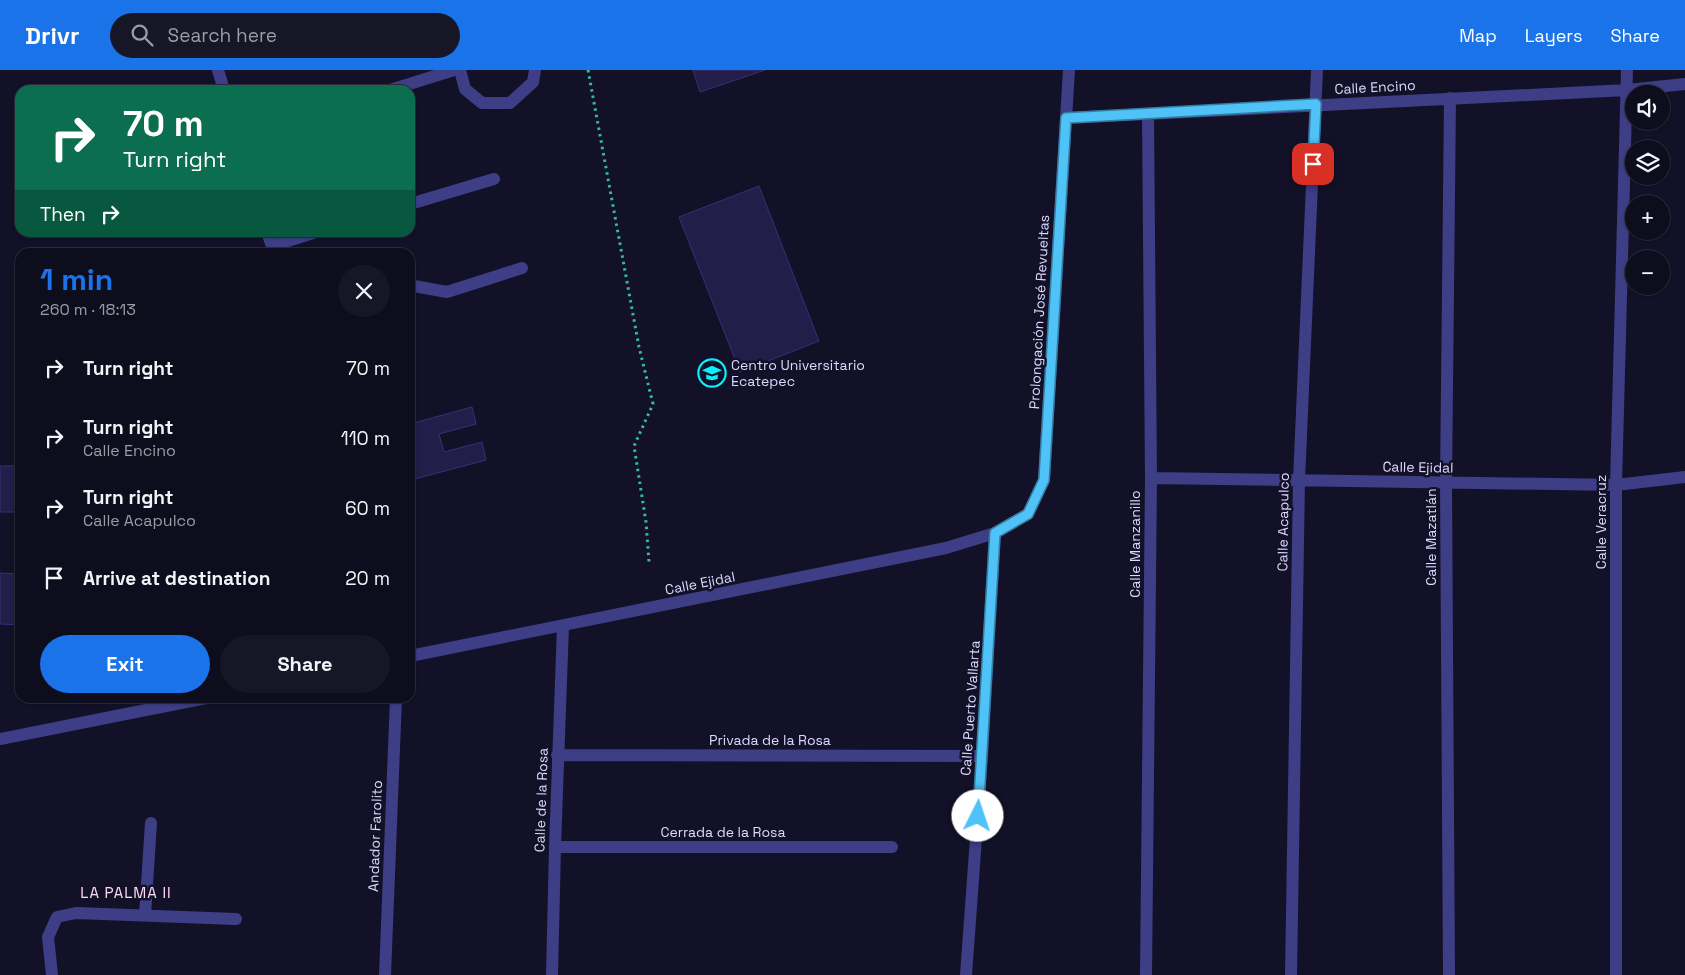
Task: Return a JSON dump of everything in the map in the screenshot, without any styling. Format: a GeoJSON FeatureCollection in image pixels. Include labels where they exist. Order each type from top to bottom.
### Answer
{"type":"FeatureCollection","features":[{"type":"Feature","properties":{"kind":"street"},"geometry":{"type":"LineString","coordinates":[[218,70],[222,85]]}},
{"type":"Feature","properties":{"kind":"street"},"geometry":{"type":"LineString","coordinates":[[406,85],[454,70]]}},
{"type":"Feature","properties":{"kind":"street"},"geometry":{"type":"LineString","coordinates":[[460,70],[465,89],[482,103],[510,103],[533,82],[535,70]]}},
{"type":"Feature","properties":{"kind":"street","name":"Prolongación José Revueltas"},"geometry":{"type":"LineString","coordinates":[[995,533],[1028,514],[1044,480],[1069,70]]}},
{"type":"Feature","properties":{"kind":"street","name":"Calle Acapulco"},"geometry":{"type":"LineString","coordinates":[[1291,975],[1298,480],[1317,70]]}},
{"type":"Feature","properties":{"kind":"street","name":"Calle Veracruz"},"geometry":{"type":"LineString","coordinates":[[1627,70],[1627,85]]}},
{"type":"Feature","properties":{"kind":"street","name":"Calle Encino"},"geometry":{"type":"LineString","coordinates":[[1670,86],[1685,84]]}},
{"type":"Feature","properties":{"kind":"street","name":"Calle Encino"},"geometry":{"type":"LineString","coordinates":[[1066,118],[1316,104],[1625,90]]}},
{"type":"Feature","properties":{"kind":"street","name":"Calle Mazatlán"},"geometry":{"type":"LineString","coordinates":[[1449,975],[1446,483],[1450,98]]}},
{"type":"Feature","properties":{"kind":"street","name":"Calle Manzanillo"},"geometry":{"type":"LineString","coordinates":[[1146,975],[1151,478],[1148,114]]}},
{"type":"Feature","properties":{"kind":"street","name":"Calle Veracruz"},"geometry":{"type":"LineString","coordinates":[[1616,975],[1616,485],[1626,130]]}},
{"type":"Feature","properties":{"kind":"street"},"geometry":{"type":"LineString","coordinates":[[415,202],[494,178]]}},
{"type":"Feature","properties":{"kind":"street"},"geometry":{"type":"LineString","coordinates":[[276,248],[303,237]]}},
{"type":"Feature","properties":{"kind":"street"},"geometry":{"type":"LineString","coordinates":[[415,286],[447,292],[522,268]]}},
{"type":"Feature","properties":{"kind":"street","name":"Calle Ejidal"},"geometry":{"type":"LineString","coordinates":[[1151,478],[1616,485],[1685,477]]}},
{"type":"Feature","properties":{"kind":"street","name":"Calle Ejidal"},"geometry":{"type":"LineString","coordinates":[[415,655],[946,548],[995,533]]}},
{"type":"Feature","properties":{"kind":"street","name":"Calle Puerto Vallarta"},"geometry":{"type":"LineString","coordinates":[[966,975],[982,756],[995,533]]}},
{"type":"Feature","properties":{"kind":"street","name":"Calle de la Rosa"},"geometry":{"type":"LineString","coordinates":[[552,975],[554,846],[563,626]]}},
{"type":"Feature","properties":{"kind":"street"},"geometry":{"type":"LineString","coordinates":[[0,739],[181,703]]}},
{"type":"Feature","properties":{"kind":"street","name":"Andador Farolito"},"geometry":{"type":"LineString","coordinates":[[384,975],[396,703]]}},
{"type":"Feature","properties":{"kind":"street","name":"Privada de la Rosa"},"geometry":{"type":"LineString","coordinates":[[557,755],[982,756]]}},
{"type":"Feature","properties":{"kind":"street"},"geometry":{"type":"LineString","coordinates":[[145,915],[151,824]]}},
{"type":"Feature","properties":{"kind":"street","name":"Cerrada de la Rosa"},"geometry":{"type":"LineString","coordinates":[[554,846],[892,847]]}},
{"type":"Feature","properties":{"kind":"street"},"geometry":{"type":"LineString","coordinates":[[52,975],[48,937],[57,917],[76,913],[236,919]]}},
{"type":"Feature","properties":{"kind":"path"},"geometry":{"type":"LineString","coordinates":[[588,70],[639,347],[653,404],[634,446],[646,522],[649,562]]}},
{"type":"Feature","properties":{"kind":"building"},"geometry":{"type":"Polygon","coordinates":[[[693,70],[765,70],[700,92],[693,70]]]}},
{"type":"Feature","properties":{"kind":"building"},"geometry":{"type":"Polygon","coordinates":[[[759,186],[819,341],[740,372],[679,217],[759,186]]]}},
{"type":"Feature","properties":{"kind":"building"},"geometry":{"type":"Polygon","coordinates":[[[472,407],[476,424],[439,434],[444,452],[482,442],[486,460],[415,479],[415,423],[472,407]]]}},
{"type":"Feature","properties":{"kind":"building"},"geometry":{"type":"Polygon","coordinates":[[[0,466],[15,466],[15,512],[0,512],[0,466]]]}},
{"type":"Feature","properties":{"kind":"building"},"geometry":{"type":"Polygon","coordinates":[[[0,573],[15,574],[15,625],[0,624],[0,573]]]}},
{"type":"Feature","properties":{"kind":"place","name":"Centro Universitario Ecatepec"},"geometry":{"type":"Point","coordinates":[712,373]}},
{"type":"Feature","properties":{"kind":"district","name":"LA PALMA II"},"geometry":{"type":"Point","coordinates":[126,892]}},
{"type":"Feature","properties":{"kind":"route"},"geometry":{"type":"LineString","coordinates":[[978,816],[995,533],[1028,514],[1044,480],[1066,118],[1316,104],[1313,164]]}}]}
